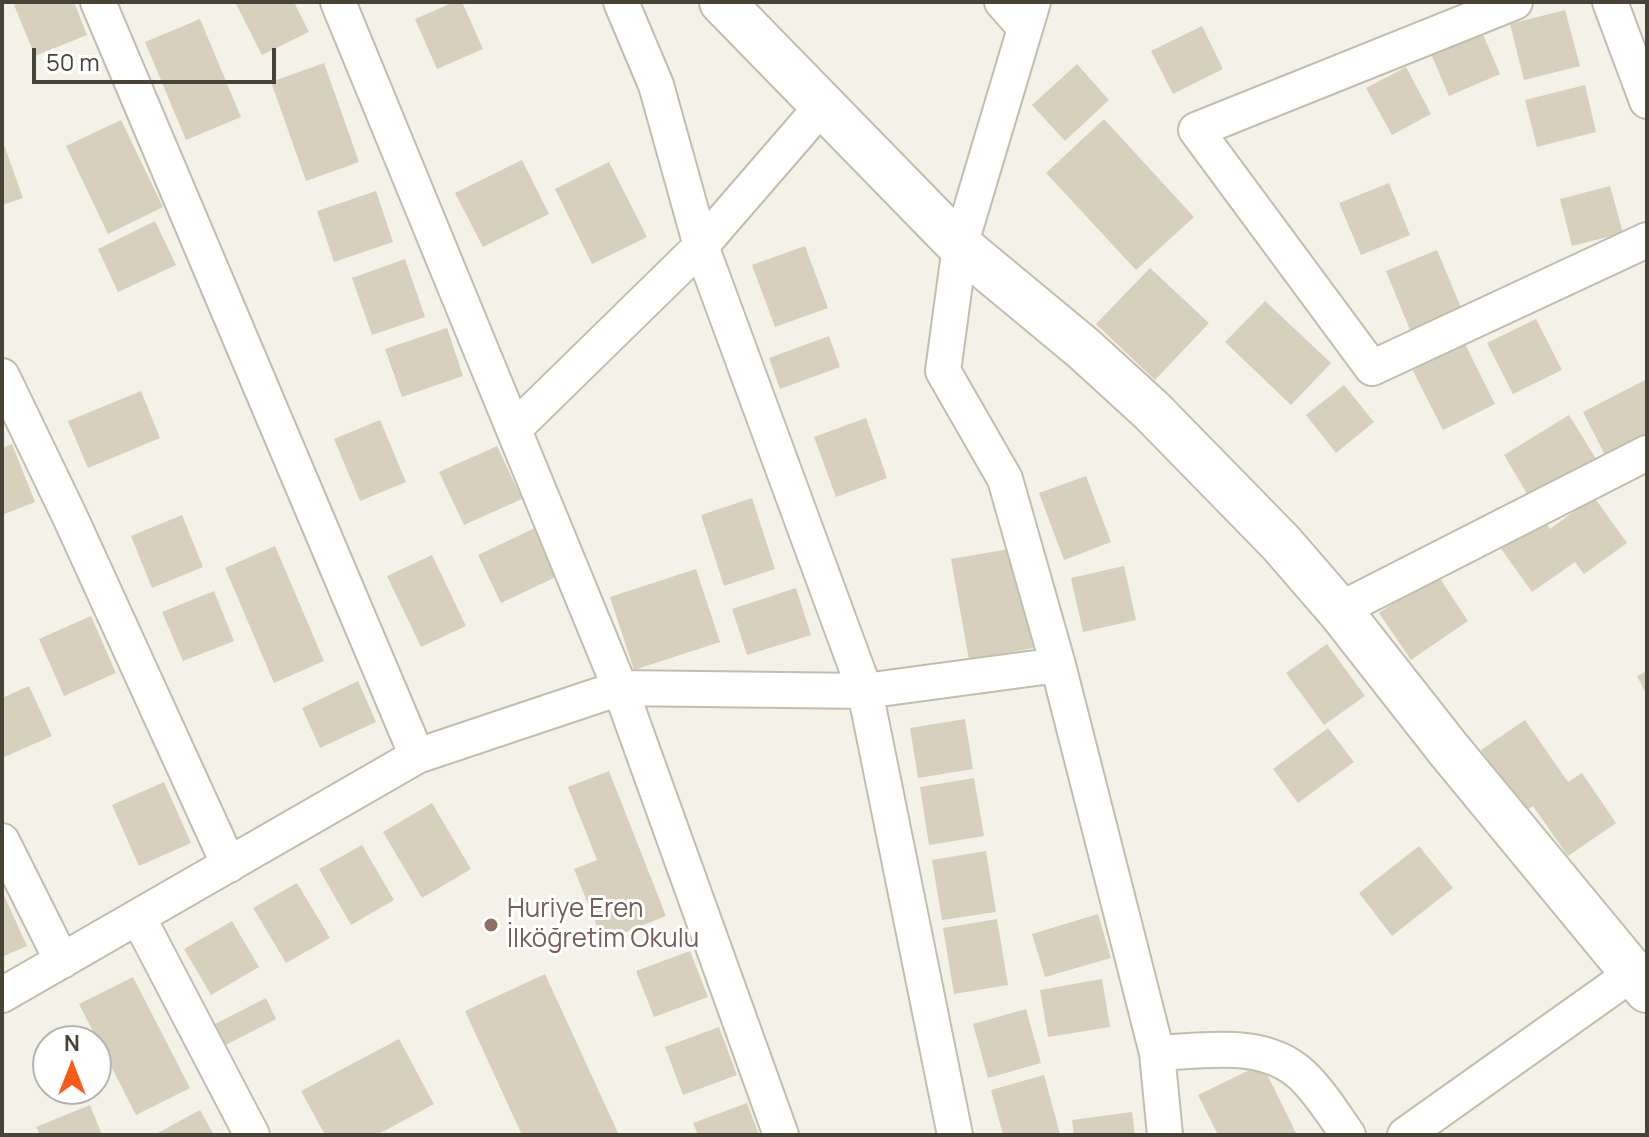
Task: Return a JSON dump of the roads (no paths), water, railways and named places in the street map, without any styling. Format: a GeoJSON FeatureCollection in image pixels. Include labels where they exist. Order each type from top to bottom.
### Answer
{"type":"FeatureCollection","features":[{"type":"Feature","properties":{"kind":"street"},"geometry":{"type":"LineString","coordinates":[[98,2],[417,756]]}},
{"type":"Feature","properties":{"kind":"street"},"geometry":{"type":"LineString","coordinates":[[338,2],[620,688],[781,1135]]}},
{"type":"Feature","properties":{"kind":"street"},"geometry":{"type":"LineString","coordinates":[[621,2],[656,85],[701,246],[865,691],[955,1135]]}},
{"type":"Feature","properties":{"kind":"street"},"geometry":{"type":"LineString","coordinates":[[722,2],[960,246],[1072,338],[1152,411],[1228,487],[1339,610],[1449,750],[1640,982],[1405,1135]]}},
{"type":"Feature","properties":{"kind":"street"},"geometry":{"type":"LineString","coordinates":[[1002,2],[1029,15],[960,246],[943,371],[1005,479],[1058,665],[1157,1053],[1165,1135]]}},
{"type":"Feature","properties":{"kind":"street"},"geometry":{"type":"LineString","coordinates":[[1515,2],[1196,130],[1372,368],[1647,240]]}},
{"type":"Feature","properties":{"kind":"street"},"geometry":{"type":"LineString","coordinates":[[1610,2],[1647,101]]}},
{"type":"Feature","properties":{"kind":"street"},"geometry":{"type":"LineString","coordinates":[[514,429],[701,246],[823,105]]}},
{"type":"Feature","properties":{"kind":"street"},"geometry":{"type":"LineString","coordinates":[[4,387],[229,865]]}},
{"type":"Feature","properties":{"kind":"street"},"geometry":{"type":"LineString","coordinates":[[1339,610],[1647,453]]}},
{"type":"Feature","properties":{"kind":"street"},"geometry":{"type":"LineString","coordinates":[[2,995],[417,756],[620,688],[865,691],[1058,665]]}},
{"type":"Feature","properties":{"kind":"street"},"geometry":{"type":"LineString","coordinates":[[2,841],[62,961]]}},
{"type":"Feature","properties":{"kind":"street"},"geometry":{"type":"LineString","coordinates":[[138,917],[252,1135]]}},
{"type":"Feature","properties":{"kind":"street"},"geometry":{"type":"LineString","coordinates":[[1157,1053],[1240,1050],[1285,1062],[1309,1083],[1348,1135]]}},
{"type":"Feature","properties":{"kind":"place","name":"Huriye Eren İlköğretim Okulu"},"geometry":{"type":"Point","coordinates":[491,925]}}]}
